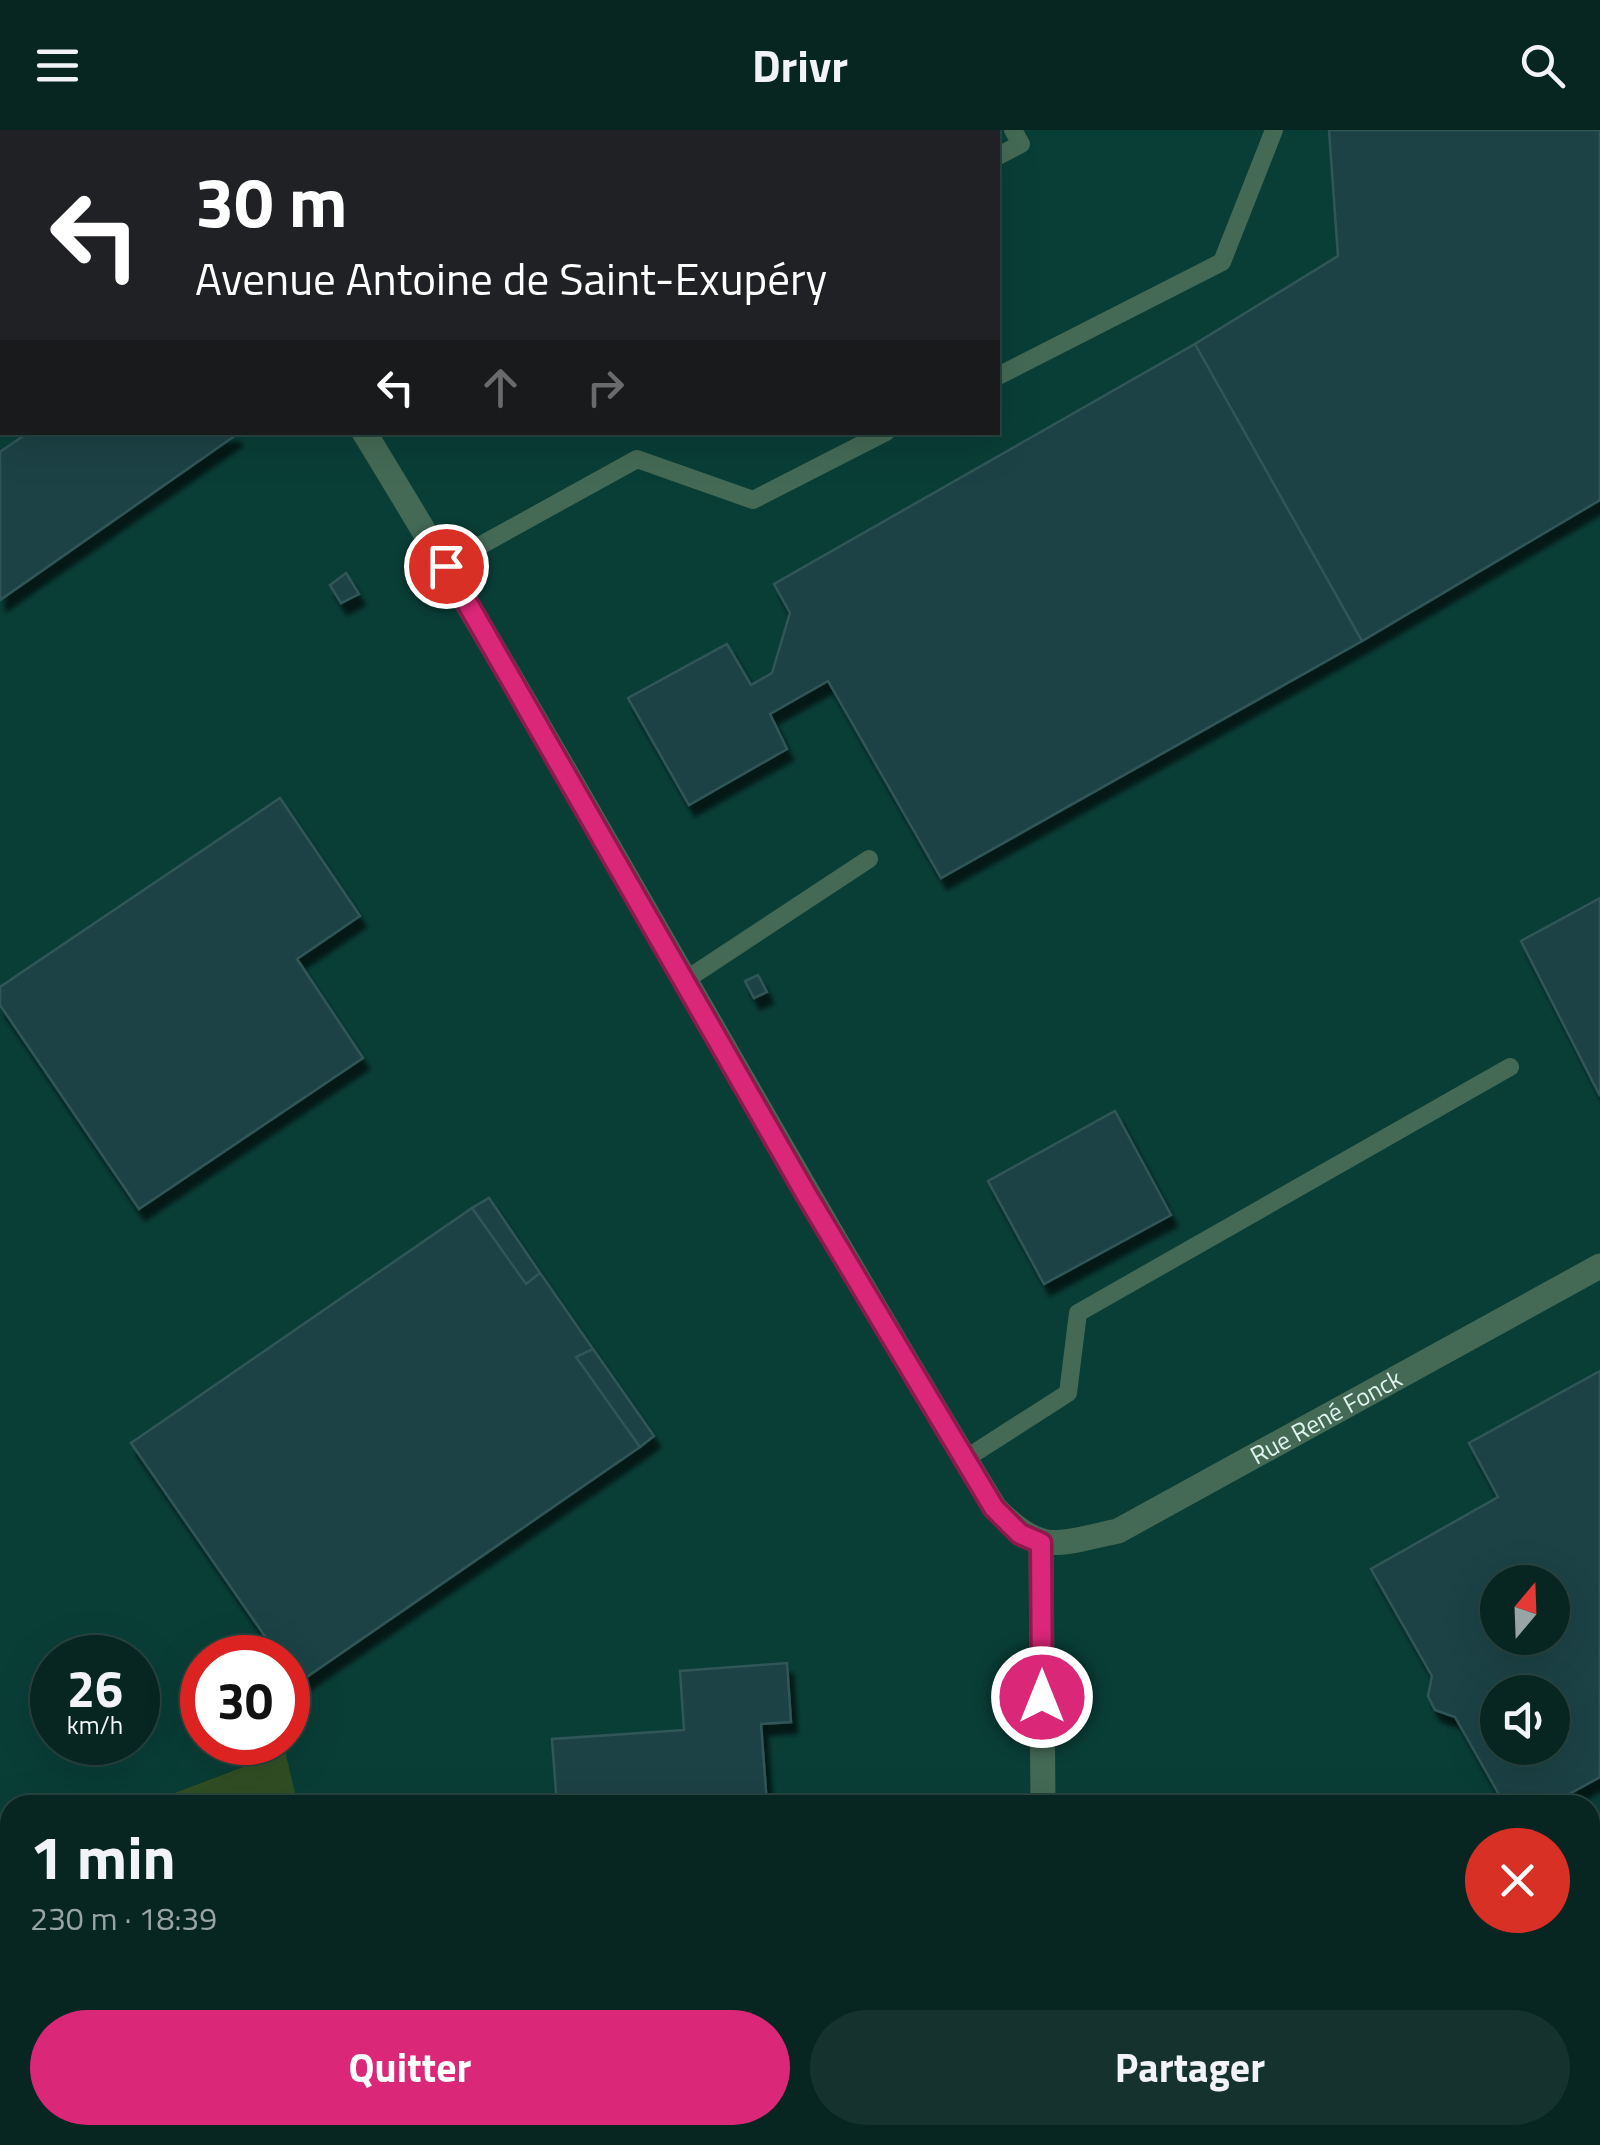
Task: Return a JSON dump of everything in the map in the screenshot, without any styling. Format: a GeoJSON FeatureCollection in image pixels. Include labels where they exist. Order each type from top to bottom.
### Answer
{"type":"FeatureCollection","features":[{"type":"Feature","properties":{"kind":"street"},"geometry":{"type":"LineString","coordinates":[[366,435],[994,1508],[1020,1534],[1041,1543],[1043,1795]]}},
{"type":"Feature","properties":{"kind":"street","name":"Rue René Fonck"},"geometry":{"type":"LineString","coordinates":[[1041,1543],[1118,1531],[1600,1266]]}},
{"type":"Feature","properties":{"kind":"lane"},"geometry":{"type":"LineString","coordinates":[[1000,155],[1021,144],[1013,130]]}},
{"type":"Feature","properties":{"kind":"lane"},"geometry":{"type":"LineString","coordinates":[[1000,375],[1222,262],[1274,130]]}},
{"type":"Feature","properties":{"kind":"lane"},"geometry":{"type":"LineString","coordinates":[[446,566],[637,459],[754,500],[880,435]]}},
{"type":"Feature","properties":{"kind":"lane"},"geometry":{"type":"LineString","coordinates":[[684,981],[868,859]]}},
{"type":"Feature","properties":{"kind":"lane"},"geometry":{"type":"LineString","coordinates":[[965,1459],[1068,1393],[1078,1313],[1510,1067]]}},
{"type":"Feature","properties":{"kind":"shaded area"},"geometry":{"type":"Polygon","coordinates":[[[1000,130],[1600,130],[1600,1795],[295,1795],[288,1765],[310,1765],[310,1635],[180,1635],[180,1765],[247,1765],[169,1795],[0,1795],[0,435],[1000,435],[1000,130]]]}},
{"type":"Feature","properties":{"kind":"green space"},"geometry":{"type":"Polygon","coordinates":[[[248,1765],[288,1765],[296,1795],[169,1795],[248,1765]]]}},
{"type":"Feature","properties":{"kind":"building"},"geometry":{"type":"Polygon","coordinates":[[[1329,130],[1600,130],[1600,500],[1362,641],[1195,344],[1338,256],[1329,130]]]}},
{"type":"Feature","properties":{"kind":"building"},"geometry":{"type":"Polygon","coordinates":[[[1195,344],[1362,641],[941,878],[828,681],[770,714],[787,749],[689,805],[628,698],[727,644],[751,685],[772,673],[790,613],[774,584],[1195,344]]]}},
{"type":"Feature","properties":{"kind":"building"},"geometry":{"type":"Polygon","coordinates":[[[25,435],[236,435],[0,600],[0,452],[25,435]]]}},
{"type":"Feature","properties":{"kind":"building"},"geometry":{"type":"Polygon","coordinates":[[[346,573],[359,594],[341,603],[330,585],[346,573]]]}},
{"type":"Feature","properties":{"kind":"building"},"geometry":{"type":"Polygon","coordinates":[[[280,798],[360,916],[297,959],[363,1058],[139,1209],[0,1005],[0,987],[280,798]]]}},
{"type":"Feature","properties":{"kind":"building"},"geometry":{"type":"Polygon","coordinates":[[[1600,898],[1600,1096],[1521,941],[1600,898]]]}},
{"type":"Feature","properties":{"kind":"building"},"geometry":{"type":"Polygon","coordinates":[[[758,975],[767,992],[754,998],[745,981],[758,975]]]}},
{"type":"Feature","properties":{"kind":"building"},"geometry":{"type":"Polygon","coordinates":[[[1115,1111],[1171,1215],[1044,1284],[988,1181],[1115,1111]]]}},
{"type":"Feature","properties":{"kind":"building"},"geometry":{"type":"Polygon","coordinates":[[[489,1198],[540,1273],[526,1284],[472,1208],[489,1198]]]}},
{"type":"Feature","properties":{"kind":"building"},"geometry":{"type":"Polygon","coordinates":[[[472,1208],[526,1284],[540,1273],[593,1349],[576,1357],[640,1447],[310,1675],[310,1635],[264,1635],[131,1443],[472,1208]]]}},
{"type":"Feature","properties":{"kind":"building"},"geometry":{"type":"Polygon","coordinates":[[[593,1349],[654,1436],[640,1447],[576,1357],[593,1349]]]}},
{"type":"Feature","properties":{"kind":"building"},"geometry":{"type":"Polygon","coordinates":[[[1600,1371],[1600,1777],[1567,1795],[1499,1795],[1482,1765],[1570,1765],[1570,1675],[1480,1675],[1480,1761],[1455,1717],[1435,1710],[1428,1696],[1432,1676],[1371,1569],[1498,1497],[1469,1443],[1600,1371]]]}},
{"type":"Feature","properties":{"kind":"building"},"geometry":{"type":"Polygon","coordinates":[[[787,1663],[791,1722],[761,1724],[766,1795],[556,1795],[552,1739],[684,1730],[680,1671],[787,1663]]]}},
{"type":"Feature","properties":{"kind":"route"},"geometry":{"type":"LineString","coordinates":[[446,566],[806,1194],[994,1508],[1020,1534],[1041,1543],[1042,1697]]}}]}
